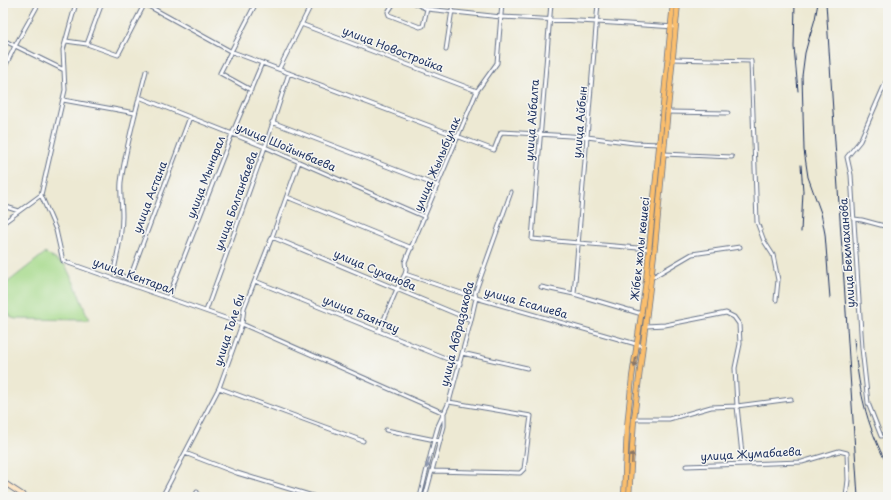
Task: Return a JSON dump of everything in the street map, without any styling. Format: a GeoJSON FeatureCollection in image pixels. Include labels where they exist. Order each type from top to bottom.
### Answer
{"type":"FeatureCollection","features":[{"type":"Feature","properties":{"kind":"main road","name":"Жібек жолы көшесі"},"geometry":{"type":"LineString","coordinates":[[629,497],[634,419],[646,326],[664,154],[672,59],[673,3]]}},
{"type":"Feature","properties":{"kind":"main road","name":"Жібек жолы көшесі"},"geometry":{"type":"LineString","coordinates":[[624,497],[627,426],[632,377],[650,249],[673,27],[678,3]]}},
{"type":"Feature","properties":{"kind":"main road"},"geometry":{"type":"LineString","coordinates":[[3,482],[26,497]]}},
{"type":"Feature","properties":{"kind":"street"},"geometry":{"type":"LineString","coordinates":[[3,71],[39,3]]}},
{"type":"Feature","properties":{"kind":"street"},"geometry":{"type":"LineString","coordinates":[[3,223],[41,195],[65,90],[63,50],[76,3]]}},
{"type":"Feature","properties":{"kind":"street"},"geometry":{"type":"LineString","coordinates":[[87,44],[102,3]]}},
{"type":"Feature","properties":{"kind":"street"},"geometry":{"type":"LineString","coordinates":[[66,41],[87,44],[118,55],[144,3],[230,51],[494,150],[502,132],[588,137],[634,143],[660,144]]}},
{"type":"Feature","properties":{"kind":"street"},"geometry":{"type":"LineString","coordinates":[[251,90],[220,73],[256,3]]}},
{"type":"Feature","properties":{"kind":"street"},"geometry":{"type":"LineString","coordinates":[[279,69],[312,3]]}},
{"type":"Feature","properties":{"kind":"street"},"geometry":{"type":"LineString","coordinates":[[394,3],[388,12],[389,15],[420,27],[423,26],[427,9]]}},
{"type":"Feature","properties":{"kind":"street"},"geometry":{"type":"LineString","coordinates":[[414,3],[427,9],[501,17],[673,27]]}},
{"type":"Feature","properties":{"kind":"street"},"geometry":{"type":"LineString","coordinates":[[446,50],[452,3]]}},
{"type":"Feature","properties":{"kind":"street","name":"улица Жылыбулак"},"geometry":{"type":"LineString","coordinates":[[379,331],[405,274],[405,262],[477,91],[497,63],[502,3]]}},
{"type":"Feature","properties":{"kind":"street","name":"улица Айбалта"},"geometry":{"type":"LineString","coordinates":[[550,3],[532,239],[578,243]]}},
{"type":"Feature","properties":{"kind":"street","name":"улица Айбын"},"geometry":{"type":"LineString","coordinates":[[574,294],[598,3]]}},
{"type":"Feature","properties":{"kind":"street","name":"улица Новостройка"},"geometry":{"type":"LineString","coordinates":[[302,24],[477,91]]}},
{"type":"Feature","properties":{"kind":"street"},"geometry":{"type":"LineString","coordinates":[[3,40],[64,70]]}},
{"type":"Feature","properties":{"kind":"street"},"geometry":{"type":"LineString","coordinates":[[672,59],[751,61],[757,222],[764,241],[773,255],[778,280],[776,300]]}},
{"type":"Feature","properties":{"kind":"street","name":"улица Мынарал"},"geometry":{"type":"LineString","coordinates":[[168,298],[232,134],[262,63]]}},
{"type":"Feature","properties":{"kind":"street"},"geometry":{"type":"LineString","coordinates":[[129,279],[116,273],[114,270],[120,243],[122,215],[120,194],[121,181],[135,113],[146,71]]}},
{"type":"Feature","properties":{"kind":"street","name":"улица Болганбаева"},"geometry":{"type":"LineString","coordinates":[[206,311],[265,147],[289,73]]}},
{"type":"Feature","properties":{"kind":"street","name":"улица Бекмаханова"},"geometry":{"type":"LineString","coordinates":[[880,436],[868,403],[862,348],[851,174],[846,157],[860,141],[888,78]]}},
{"type":"Feature","properties":{"kind":"street","name":"улица Шойынбаева"},"geometry":{"type":"LineString","coordinates":[[139,97],[265,147],[425,217]]}},
{"type":"Feature","properties":{"kind":"street"},"geometry":{"type":"LineString","coordinates":[[63,100],[135,113]]}},
{"type":"Feature","properties":{"kind":"street"},"geometry":{"type":"LineString","coordinates":[[667,112],[728,113]]}},
{"type":"Feature","properties":{"kind":"street","name":"улица Астана"},"geometry":{"type":"LineString","coordinates":[[127,283],[190,117]]}},
{"type":"Feature","properties":{"kind":"street"},"geometry":{"type":"LineString","coordinates":[[272,122],[438,186]]}},
{"type":"Feature","properties":{"kind":"street"},"geometry":{"type":"LineString","coordinates":[[664,154],[732,157]]}},
{"type":"Feature","properties":{"kind":"street","name":"улица Толе би"},"geometry":{"type":"LineString","coordinates":[[162,497],[219,388],[242,324],[244,308],[299,162]]}},
{"type":"Feature","properties":{"kind":"street","name":"улица Абдразакова"},"geometry":{"type":"LineString","coordinates":[[420,497],[434,440],[449,402],[460,364],[476,298],[475,292],[511,192]]}},
{"type":"Feature","properties":{"kind":"street","name":"улица Кентарал"},"geometry":{"type":"LineString","coordinates":[[41,195],[56,230],[63,261],[242,324],[444,413]]}},
{"type":"Feature","properties":{"kind":"street"},"geometry":{"type":"LineString","coordinates":[[287,197],[412,248]]}},
{"type":"Feature","properties":{"kind":"street"},"geometry":{"type":"LineString","coordinates":[[3,206],[18,211]]}},
{"type":"Feature","properties":{"kind":"street"},"geometry":{"type":"LineString","coordinates":[[854,219],[888,227]]}},
{"type":"Feature","properties":{"kind":"street","name":"улица Суханова"},"geometry":{"type":"LineString","coordinates":[[272,237],[471,320]]}},
{"type":"Feature","properties":{"kind":"street"},"geometry":{"type":"LineString","coordinates":[[578,243],[650,249]]}},
{"type":"Feature","properties":{"kind":"street"},"geometry":{"type":"LineString","coordinates":[[651,278],[692,254],[740,247]]}},
{"type":"Feature","properties":{"kind":"street","name":"улица Есалиева"},"geometry":{"type":"LineString","coordinates":[[405,274],[476,298],[643,346]]}},
{"type":"Feature","properties":{"kind":"street","name":"улица Баянтау"},"geometry":{"type":"LineString","coordinates":[[255,281],[460,364]]}},
{"type":"Feature","properties":{"kind":"street"},"geometry":{"type":"LineString","coordinates":[[540,287],[574,294],[642,314]]}},
{"type":"Feature","properties":{"kind":"street"},"geometry":{"type":"LineString","coordinates":[[646,326],[665,325],[726,313],[734,317],[740,324],[740,344],[735,368],[743,464]]}},
{"type":"Feature","properties":{"kind":"street"},"geometry":{"type":"LineString","coordinates":[[462,353],[527,368]]}},
{"type":"Feature","properties":{"kind":"street"},"geometry":{"type":"LineString","coordinates":[[219,388],[363,441]]}},
{"type":"Feature","properties":{"kind":"street"},"geometry":{"type":"LineString","coordinates":[[634,419],[669,419],[711,407],[737,406],[791,399]]}},
{"type":"Feature","properties":{"kind":"street"},"geometry":{"type":"LineString","coordinates":[[432,471],[520,473],[524,469],[531,416],[449,402]]}},
{"type":"Feature","properties":{"kind":"street","name":"улица Абдразакова"},"geometry":{"type":"LineString","coordinates":[[425,497],[444,426],[444,413]]}},
{"type":"Feature","properties":{"kind":"street"},"geometry":{"type":"LineString","coordinates":[[386,430],[440,442]]}},
{"type":"Feature","properties":{"kind":"street","name":"улица Жумабаева"},"geometry":{"type":"LineString","coordinates":[[686,466],[802,462],[839,451],[848,453],[848,480],[846,497]]}},
{"type":"Feature","properties":{"kind":"street"},"geometry":{"type":"LineString","coordinates":[[185,453],[238,473],[316,497]]}},
{"type":"Feature","properties":{"kind":"street"},"geometry":{"type":"LineString","coordinates":[[195,497],[197,492]]}},
{"type":"Feature","properties":{"kind":"green space"},"geometry":{"type":"Polygon","coordinates":[[[45,253],[65,265],[89,320],[16,319],[12,318],[3,307],[3,286],[45,253]]]}},
{"type":"Feature","properties":{"kind":"railway"},"geometry":{"type":"LineString","coordinates":[[795,3],[794,47],[798,91]]}},
{"type":"Feature","properties":{"kind":"railway"},"geometry":{"type":"LineString","coordinates":[[810,36],[818,3]]}},
{"type":"Feature","properties":{"kind":"railway"},"geometry":{"type":"LineString","coordinates":[[826,3],[858,497]]}},
{"type":"Feature","properties":{"kind":"railway"},"geometry":{"type":"LineString","coordinates":[[811,31],[805,53],[802,76],[804,150],[808,177],[821,213],[825,234],[830,298]]}},
{"type":"Feature","properties":{"kind":"railway"},"geometry":{"type":"LineString","coordinates":[[801,165],[803,191],[801,232]]}},
{"type":"Feature","properties":{"kind":"railway"},"geometry":{"type":"LineString","coordinates":[[854,338],[860,388],[864,404],[874,435],[888,466]]}}]}
